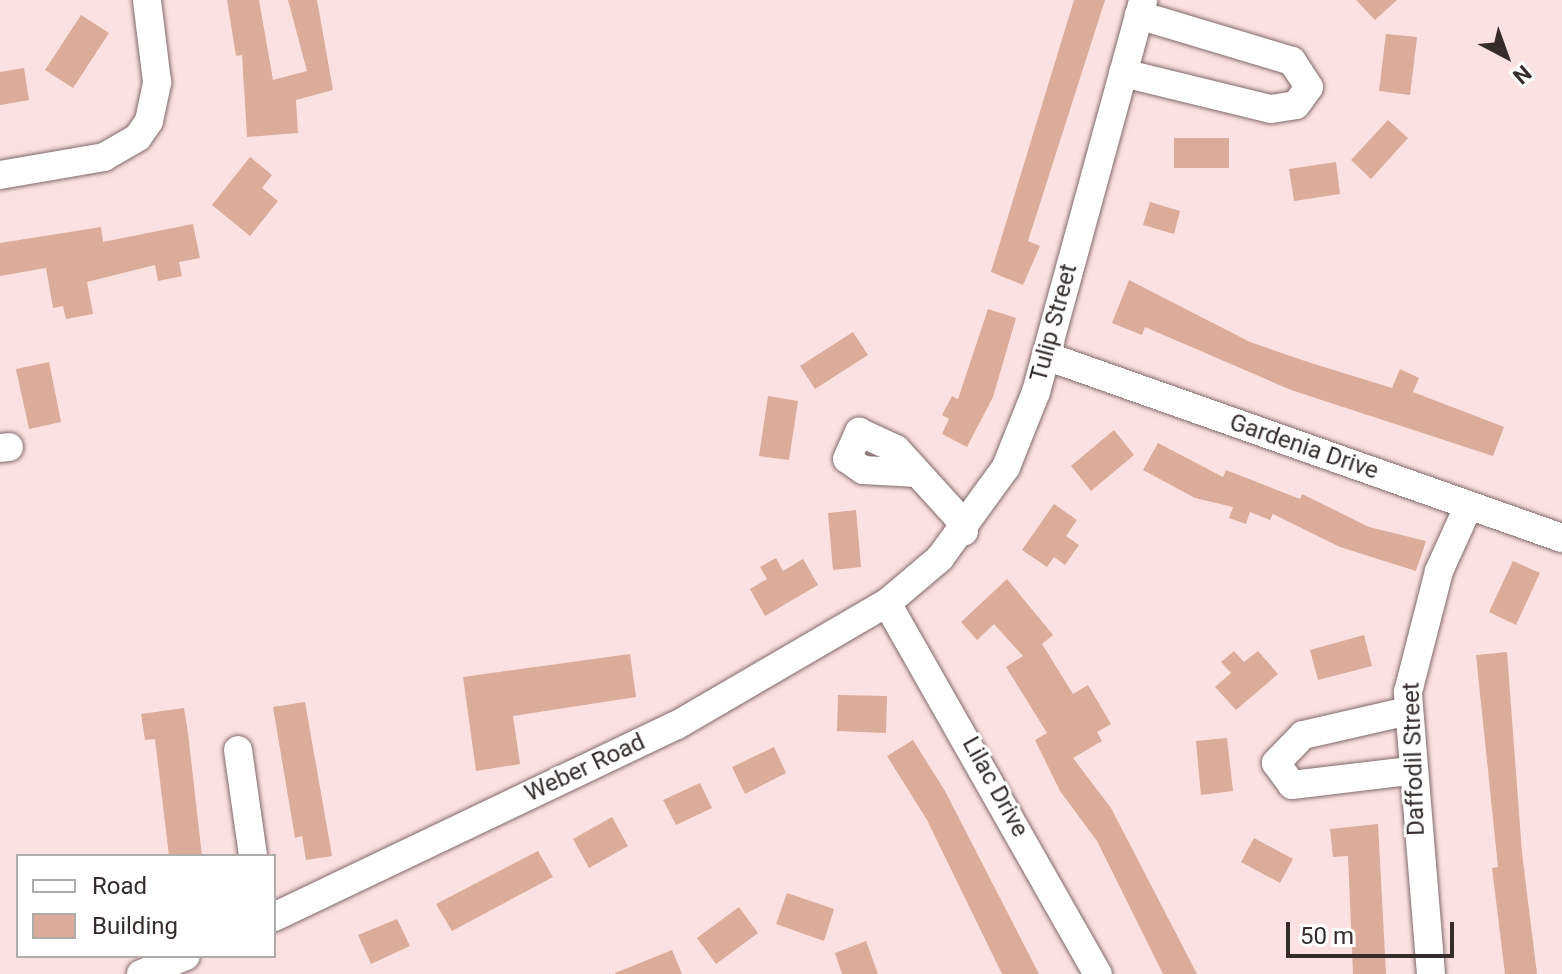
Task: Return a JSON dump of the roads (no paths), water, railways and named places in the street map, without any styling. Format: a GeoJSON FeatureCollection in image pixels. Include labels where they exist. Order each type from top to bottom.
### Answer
{"type":"FeatureCollection","features":[{"type":"Feature","properties":{"kind":"street"},"geometry":{"type":"LineString","coordinates":[[0,175],[104,157],[138,137],[149,121],[157,82],[147,0]]}},
{"type":"Feature","properties":{"kind":"street"},"geometry":{"type":"LineString","coordinates":[[1123,73],[1271,109],[1296,105],[1309,87],[1292,61],[1141,8]]}},
{"type":"Feature","properties":{"kind":"street","name":"Tulip Street"},"geometry":{"type":"LineString","coordinates":[[887,603],[964,532],[1006,467],[1046,356],[1141,8]]}},
{"type":"Feature","properties":{"kind":"street","name":"Gardenia Drive"},"geometry":{"type":"LineString","coordinates":[[1046,356],[1562,538]]}},
{"type":"Feature","properties":{"kind":"street"},"geometry":{"type":"LineString","coordinates":[[917,473],[964,532]]}},
{"type":"Feature","properties":{"kind":"street","name":"Daffodil Street"},"geometry":{"type":"LineString","coordinates":[[1431,974],[1410,771],[1408,711],[1413,655],[1469,505]]}},
{"type":"Feature","properties":{"kind":"street","name":"Weber Road"},"geometry":{"type":"LineString","coordinates":[[276,916],[677,725],[887,603]]}},
{"type":"Feature","properties":{"kind":"street","name":"Lilac Drive"},"geometry":{"type":"LineString","coordinates":[[887,603],[1098,974]]}},
{"type":"Feature","properties":{"kind":"street"},"geometry":{"type":"LineString","coordinates":[[1408,711],[1303,735],[1276,763],[1292,785],[1410,771]]}},
{"type":"Feature","properties":{"kind":"street"},"geometry":{"type":"LineString","coordinates":[[238,750],[253,854]]}},
{"type":"Feature","properties":{"kind":"street"},"geometry":{"type":"LineString","coordinates":[[141,974],[181,958]]}}]}
